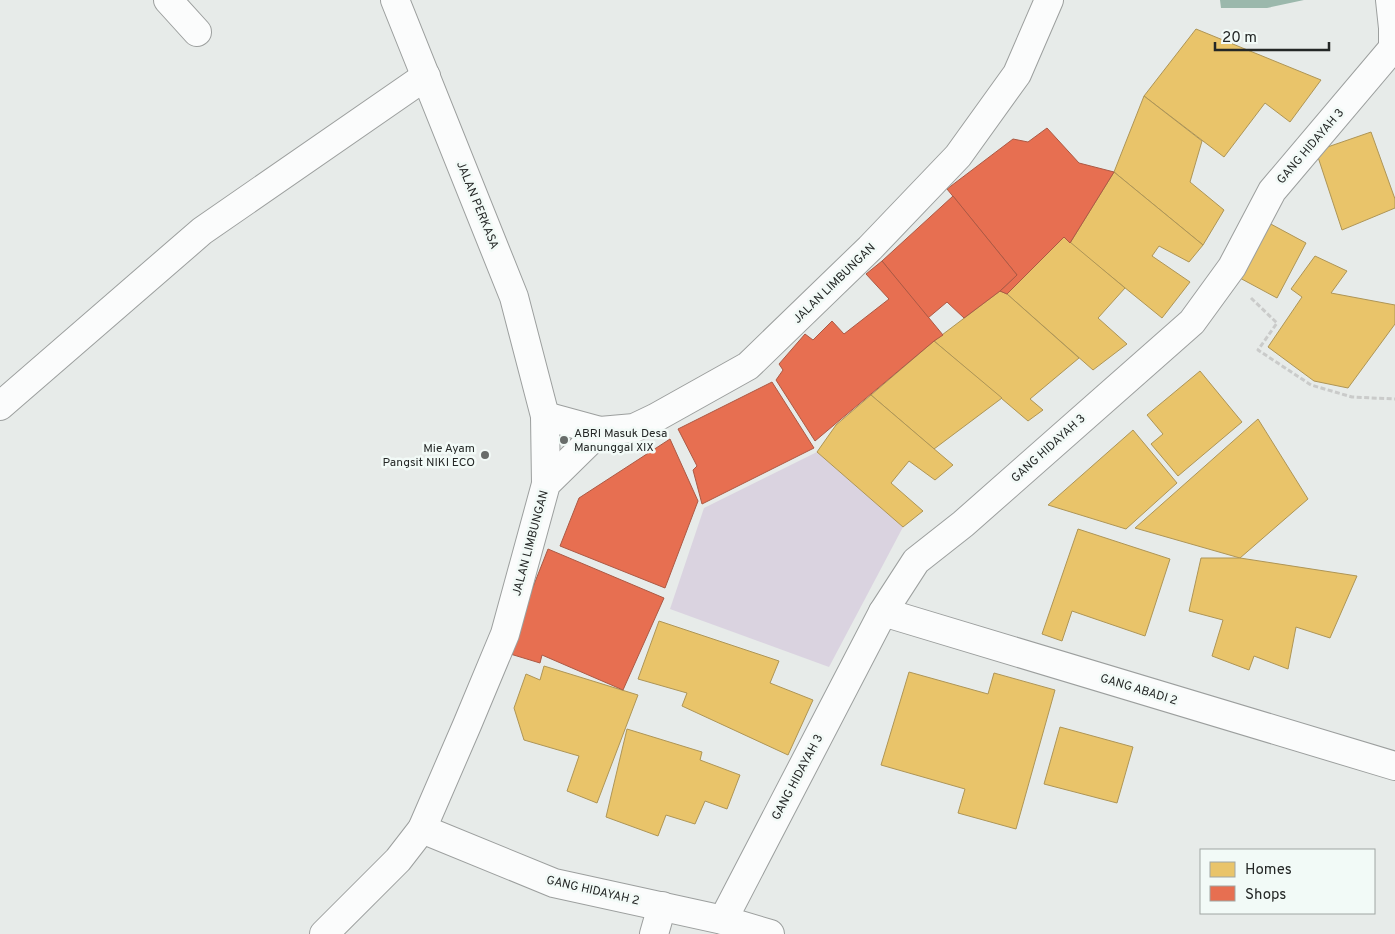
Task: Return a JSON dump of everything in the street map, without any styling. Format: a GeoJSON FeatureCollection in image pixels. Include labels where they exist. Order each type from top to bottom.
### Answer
{"type":"FeatureCollection","features":[{"type":"Feature","properties":{"kind":"street"},"geometry":{"type":"LineString","coordinates":[[168,0],[197,32]]}},
{"type":"Feature","properties":{"kind":"street","name":"JALAN PERKASA"},"geometry":{"type":"LineString","coordinates":[[395,0],[514,297],[545,416],[546,484]]}},
{"type":"Feature","properties":{"kind":"street","name":"JALAN LIMBUNGAN"},"geometry":{"type":"LineString","coordinates":[[324,934],[398,860],[422,829],[505,634],[546,484],[600,431],[634,428],[680,405],[748,366],[849,269],[958,156],[1018,74],[1049,0]]}},
{"type":"Feature","properties":{"kind":"street","name":"GANG HIDAYAH 3"},"geometry":{"type":"LineString","coordinates":[[723,920],[883,612],[916,561],[963,524],[1192,322],[1232,267],[1272,191],[1393,48],[1390,0]]}},
{"type":"Feature","properties":{"kind":"street"},"geometry":{"type":"LineString","coordinates":[[0,406],[202,231],[426,76]]}},
{"type":"Feature","properties":{"kind":"street"},"geometry":{"type":"LineString","coordinates":[[545,416],[600,431]]}},
{"type":"Feature","properties":{"kind":"street","name":"GANG ABADI 2"},"geometry":{"type":"LineString","coordinates":[[883,612],[1395,766]]}},
{"type":"Feature","properties":{"kind":"street","name":"GANG HIDAYAH 2"},"geometry":{"type":"LineString","coordinates":[[422,829],[554,883],[723,920],[770,934]]}},
{"type":"Feature","properties":{"kind":"street"},"geometry":{"type":"LineString","coordinates":[[654,934],[662,906]]}},
{"type":"Feature","properties":{"kind":"path"},"geometry":{"type":"LineString","coordinates":[[1226,275],[1277,323],[1258,350],[1311,385],[1352,397],[1395,398]]}},
{"type":"Feature","properties":{"kind":"shaded area"},"geometry":{"type":"Polygon","coordinates":[[[1220,0],[1304,0],[1267,8],[1221,8],[1220,0]]]}},
{"type":"Feature","properties":{"kind":"shaded area"},"geometry":{"type":"Polygon","coordinates":[[[817,452],[903,527],[829,667],[670,609],[704,508],[817,452]]]}},
{"type":"Feature","properties":{"kind":"building: Homes"},"geometry":{"type":"Polygon","coordinates":[[[1196,29],[1321,80],[1290,122],[1265,103],[1224,157],[1144,96],[1196,29]]]}},
{"type":"Feature","properties":{"kind":"building: Homes"},"geometry":{"type":"Polygon","coordinates":[[[1144,96],[1202,141],[1190,182],[1224,210],[1203,245],[1114,172],[1144,96]]]}},
{"type":"Feature","properties":{"kind":"building: Homes"},"geometry":{"type":"Polygon","coordinates":[[[1371,132],[1395,199],[1395,208],[1342,230],[1316,151],[1371,132]]]}},
{"type":"Feature","properties":{"kind":"building: Homes"},"geometry":{"type":"Polygon","coordinates":[[[1114,172],[1203,245],[1189,262],[1159,246],[1152,256],[1190,282],[1162,318],[1070,243],[1114,172]]]}},
{"type":"Feature","properties":{"kind":"building: Homes"},"geometry":{"type":"Polygon","coordinates":[[[1267,222],[1306,243],[1277,298],[1238,277],[1267,222]]]}},
{"type":"Feature","properties":{"kind":"building: Homes"},"geometry":{"type":"Polygon","coordinates":[[[1064,237],[1125,288],[1098,318],[1127,344],[1093,370],[1007,294],[1064,237]]]}},
{"type":"Feature","properties":{"kind":"building: Homes"},"geometry":{"type":"Polygon","coordinates":[[[1315,256],[1347,271],[1331,293],[1395,305],[1395,324],[1348,388],[1314,381],[1268,347],[1302,297],[1291,289],[1315,256]]]}},
{"type":"Feature","properties":{"kind":"building: Homes"},"geometry":{"type":"Polygon","coordinates":[[[1000,291],[1007,294],[1079,358],[1030,399],[1043,410],[1028,421],[934,341],[1000,291]]]}},
{"type":"Feature","properties":{"kind":"building: Homes"},"geometry":{"type":"Polygon","coordinates":[[[934,341],[1002,398],[934,449],[871,395],[934,341]]]}},
{"type":"Feature","properties":{"kind":"building: Homes"},"geometry":{"type":"Polygon","coordinates":[[[1200,371],[1242,422],[1178,476],[1151,444],[1163,434],[1147,415],[1200,371]]]}},
{"type":"Feature","properties":{"kind":"building: Homes"},"geometry":{"type":"Polygon","coordinates":[[[871,395],[953,465],[935,480],[909,461],[891,483],[923,511],[903,527],[817,452],[836,425],[871,395]]]}},
{"type":"Feature","properties":{"kind":"building: Homes"},"geometry":{"type":"Polygon","coordinates":[[[1258,419],[1308,499],[1240,558],[1135,528],[1258,419]]]}},
{"type":"Feature","properties":{"kind":"building: Homes"},"geometry":{"type":"Polygon","coordinates":[[[1133,430],[1177,483],[1126,529],[1048,505],[1133,430]]]}},
{"type":"Feature","properties":{"kind":"building: Homes"},"geometry":{"type":"Polygon","coordinates":[[[1078,529],[1170,559],[1145,636],[1072,611],[1062,641],[1042,634],[1078,529]]]}},
{"type":"Feature","properties":{"kind":"building: Homes"},"geometry":{"type":"Polygon","coordinates":[[[1201,558],[1240,558],[1357,576],[1330,638],[1296,627],[1288,669],[1254,656],[1249,670],[1212,656],[1223,620],[1189,611],[1201,558]]]}},
{"type":"Feature","properties":{"kind":"building: Homes"},"geometry":{"type":"Polygon","coordinates":[[[659,621],[779,661],[770,683],[813,700],[788,755],[682,706],[687,693],[638,679],[659,621]]]}},
{"type":"Feature","properties":{"kind":"building: Homes"},"geometry":{"type":"Polygon","coordinates":[[[544,666],[638,695],[597,803],[567,791],[579,756],[524,740],[514,708],[526,674],[540,680],[544,666]]]}},
{"type":"Feature","properties":{"kind":"building: Homes"},"geometry":{"type":"Polygon","coordinates":[[[909,672],[988,694],[994,673],[1055,690],[1016,829],[958,813],[965,789],[881,765],[909,672]]]}},
{"type":"Feature","properties":{"kind":"building: Homes"},"geometry":{"type":"Polygon","coordinates":[[[1060,727],[1133,747],[1117,803],[1044,784],[1060,727]]]}},
{"type":"Feature","properties":{"kind":"building: Homes"},"geometry":{"type":"Polygon","coordinates":[[[627,729],[702,752],[700,760],[740,775],[727,809],[705,801],[695,824],[666,815],[658,836],[606,817],[627,729]]]}},
{"type":"Feature","properties":{"kind":"building: Shops"},"geometry":{"type":"Polygon","coordinates":[[[1047,128],[1079,163],[1114,172],[1070,243],[1064,237],[1007,294],[1000,291],[1017,275],[947,189],[1013,139],[1028,142],[1047,128]]]}},
{"type":"Feature","properties":{"kind":"building: Shops"},"geometry":{"type":"Polygon","coordinates":[[[953,196],[1017,275],[1000,291],[964,318],[947,302],[928,318],[882,261],[953,196]]]}},
{"type":"Feature","properties":{"kind":"building: Shops"},"geometry":{"type":"Polygon","coordinates":[[[882,261],[943,335],[815,441],[776,380],[783,370],[779,364],[805,334],[813,340],[832,321],[844,334],[889,299],[866,274],[882,261]]]}},
{"type":"Feature","properties":{"kind":"building: Shops"},"geometry":{"type":"Polygon","coordinates":[[[772,382],[814,448],[702,504],[693,470],[697,466],[678,429],[772,382]]]}},
{"type":"Feature","properties":{"kind":"building: Shops"},"geometry":{"type":"Polygon","coordinates":[[[670,439],[698,501],[665,588],[560,546],[579,498],[670,439]]]}},
{"type":"Feature","properties":{"kind":"building: Shops"},"geometry":{"type":"Polygon","coordinates":[[[548,549],[664,598],[623,690],[542,655],[540,663],[507,653],[548,549]]]}},
{"type":"Feature","properties":{"kind":"place","name":"ABRI Masuk Desa Manunggal XIX"},"geometry":{"type":"Point","coordinates":[564,440]}},
{"type":"Feature","properties":{"kind":"place","name":"Mie Ayam Pangsit NIKI ECO"},"geometry":{"type":"Point","coordinates":[485,455]}}]}
